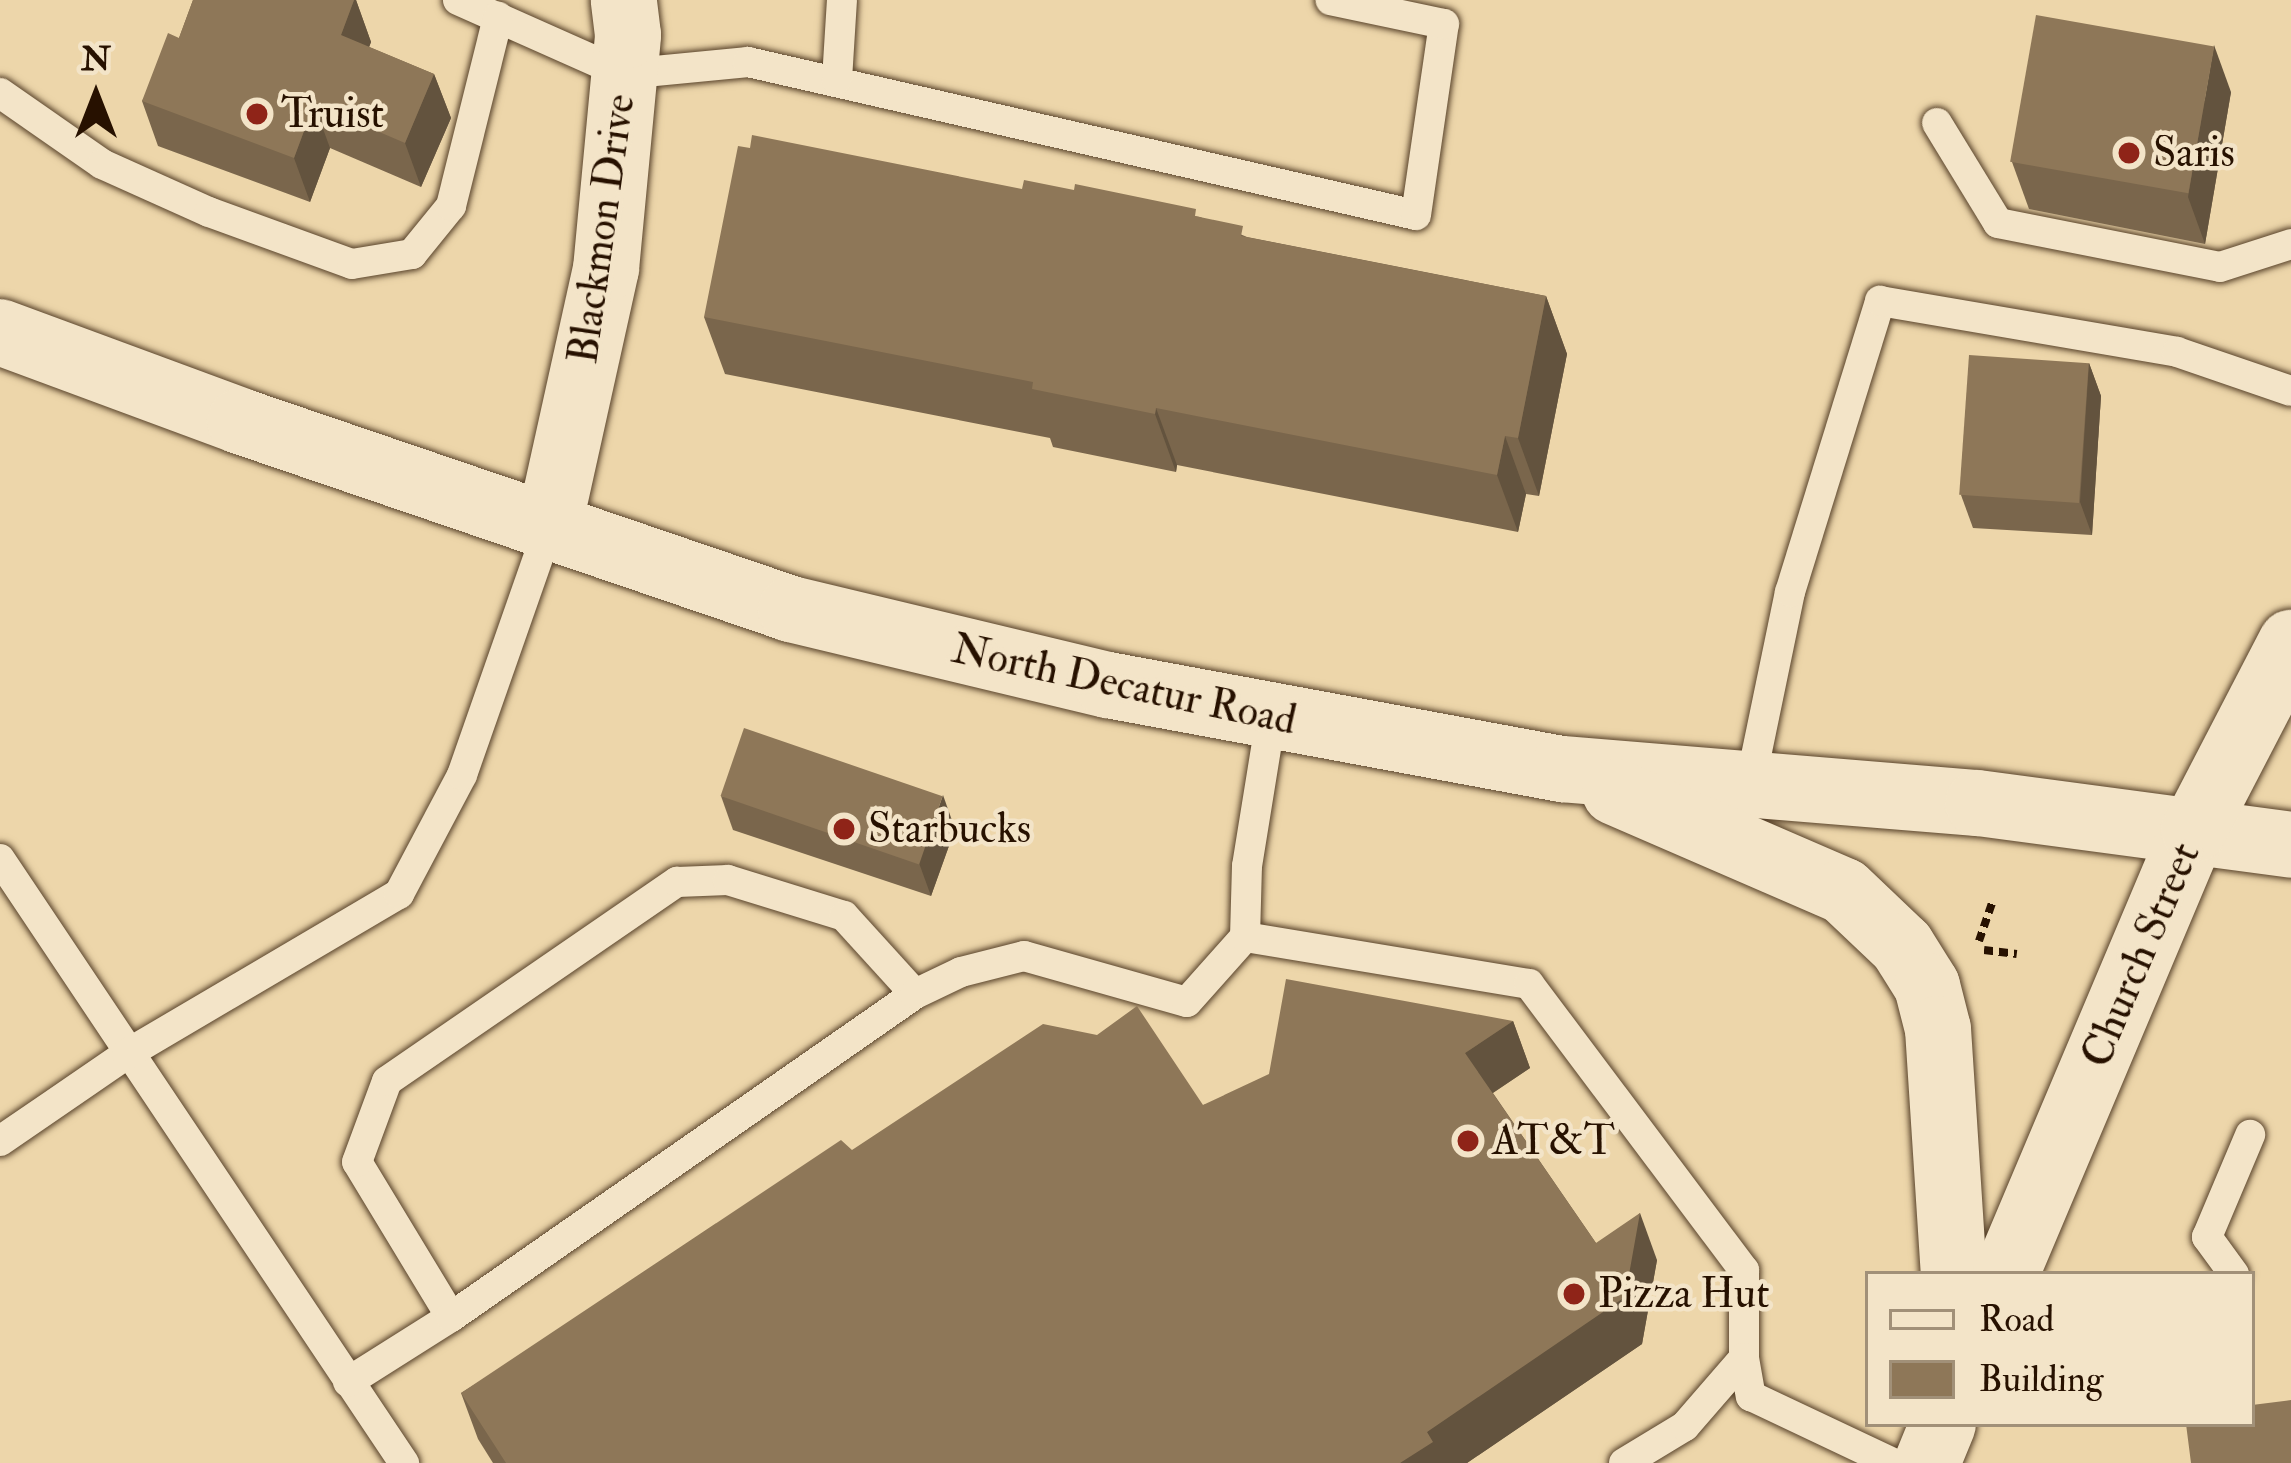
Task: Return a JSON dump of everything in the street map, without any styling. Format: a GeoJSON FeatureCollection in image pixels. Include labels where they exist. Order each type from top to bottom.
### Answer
{"type":"FeatureCollection","features":[{"type":"Feature","properties":{"kind":"main road","name":"Blackmon Drive"},"geometry":{"type":"LineString","coordinates":[[549,526],[606,269],[624,74],[624,0]]}},
{"type":"Feature","properties":{"kind":"main road","name":"North Decatur Road"},"geometry":{"type":"LineString","coordinates":[[0,332],[791,609],[1108,685],[1562,770],[1978,803],[2291,845]]}},
{"type":"Feature","properties":{"kind":"main road","name":"Church Street"},"geometry":{"type":"LineString","coordinates":[[2007,1271],[2194,830],[2291,643]]}},
{"type":"Feature","properties":{"kind":"main road"},"geometry":{"type":"LineString","coordinates":[[1562,770],[1844,891],[1902,946],[1928,986],[1938,1029],[1954,1271]]}},
{"type":"Feature","properties":{"kind":"main road"},"geometry":{"type":"LineString","coordinates":[[1927,1463],[1942,1427]]}},
{"type":"Feature","properties":{"kind":"lane"},"geometry":{"type":"LineString","coordinates":[[458,0],[624,74],[748,62],[1416,214],[1444,24],[1330,0]]}},
{"type":"Feature","properties":{"kind":"lane"},"geometry":{"type":"LineString","coordinates":[[837,79],[842,0]]}},
{"type":"Feature","properties":{"kind":"lane"},"geometry":{"type":"LineString","coordinates":[[0,93],[102,164],[209,212],[352,264],[412,254],[452,206],[498,17]]}},
{"type":"Feature","properties":{"kind":"lane"},"geometry":{"type":"LineString","coordinates":[[1936,123],[1998,223],[2220,267],[2291,244]]}},
{"type":"Feature","properties":{"kind":"lane"},"geometry":{"type":"LineString","coordinates":[[1750,785],[1790,592],[1880,301],[2177,352],[2291,392]]}},
{"type":"Feature","properties":{"kind":"lane"},"geometry":{"type":"LineString","coordinates":[[0,1141],[127,1054],[399,894],[461,775],[549,526]]}},
{"type":"Feature","properties":{"kind":"lane"},"geometry":{"type":"LineString","coordinates":[[348,1382],[452,1317],[915,994],[962,972],[1024,956],[1187,1001],[1245,937],[1246,866],[1271,718]]}},
{"type":"Feature","properties":{"kind":"lane"},"geometry":{"type":"LineString","coordinates":[[0,859],[404,1463]]}},
{"type":"Feature","properties":{"kind":"lane"},"geometry":{"type":"LineString","coordinates":[[452,1317],[357,1162],[387,1082],[406,1068],[677,882],[728,880],[844,916],[915,994]]}},
{"type":"Feature","properties":{"kind":"lane"},"geometry":{"type":"LineString","coordinates":[[1245,937],[1529,984],[1744,1270],[1744,1358],[1751,1396],[1893,1463]]}},
{"type":"Feature","properties":{"kind":"lane"},"geometry":{"type":"LineString","coordinates":[[2232,1271],[2207,1237],[2250,1135]]}},
{"type":"Feature","properties":{"kind":"lane"},"geometry":{"type":"LineString","coordinates":[[1624,1463],[1685,1426],[1744,1358]]}},
{"type":"Feature","properties":{"kind":"path"},"geometry":{"type":"LineString","coordinates":[[1977,949],[2017,954]]}},
{"type":"Feature","properties":{"kind":"building","name":"Truist"},"geometry":{"type":"Polygon","coordinates":[[[193,0],[354,0],[341,35],[434,74],[405,143],[314,104],[294,158],[142,101],[168,33],[179,38],[193,0]]]}},
{"type":"Feature","properties":{"kind":"building"},"geometry":{"type":"Polygon","coordinates":[[[2036,15],[2214,46],[2188,193],[2010,162],[2036,15]]]}},
{"type":"Feature","properties":{"kind":"building"},"geometry":{"type":"Polygon","coordinates":[[[752,135],[1022,189],[1024,180],[1074,190],[1075,184],[1196,209],[1195,216],[1243,226],[1241,236],[1546,296],[1518,438],[1505,436],[1497,475],[1156,408],[1155,414],[1032,389],[1033,382],[704,317],[738,146],[750,148],[752,135]]]}},
{"type":"Feature","properties":{"kind":"building"},"geometry":{"type":"Polygon","coordinates":[[[1969,355],[2089,363],[2079,503],[1959,495],[1969,355]]]}},
{"type":"Feature","properties":{"kind":"building"},"geometry":{"type":"Polygon","coordinates":[[[744,728],[943,796],[919,864],[721,796],[744,728]]]}},
{"type":"Feature","properties":{"kind":"building"},"geometry":{"type":"Polygon","coordinates":[[[1286,979],[1513,1021],[1465,1053],[1596,1243],[1640,1213],[1625,1297],[1427,1432],[1433,1442],[1400,1463],[506,1463],[461,1393],[841,1140],[852,1150],[1043,1024],[1097,1035],[1137,1006],[1203,1105],[1269,1074],[1286,979]]]}},
{"type":"Feature","properties":{"kind":"building"},"geometry":{"type":"Polygon","coordinates":[[[2291,1400],[2291,1463],[2191,1463],[2186,1427],[2255,1427],[2255,1405],[2291,1400]]]}},
{"type":"Feature","properties":{"kind":"place","name":"Truist"},"geometry":{"type":"Point","coordinates":[257,114]}},
{"type":"Feature","properties":{"kind":"place","name":"Saris"},"geometry":{"type":"Point","coordinates":[2129,153]}},
{"type":"Feature","properties":{"kind":"place","name":"Starbucks"},"geometry":{"type":"Point","coordinates":[844,829]}},
{"type":"Feature","properties":{"kind":"place","name":"AT&T"},"geometry":{"type":"Point","coordinates":[1468,1141]}},
{"type":"Feature","properties":{"kind":"place","name":"Pizza Hut"},"geometry":{"type":"Point","coordinates":[1574,1294]}}]}
